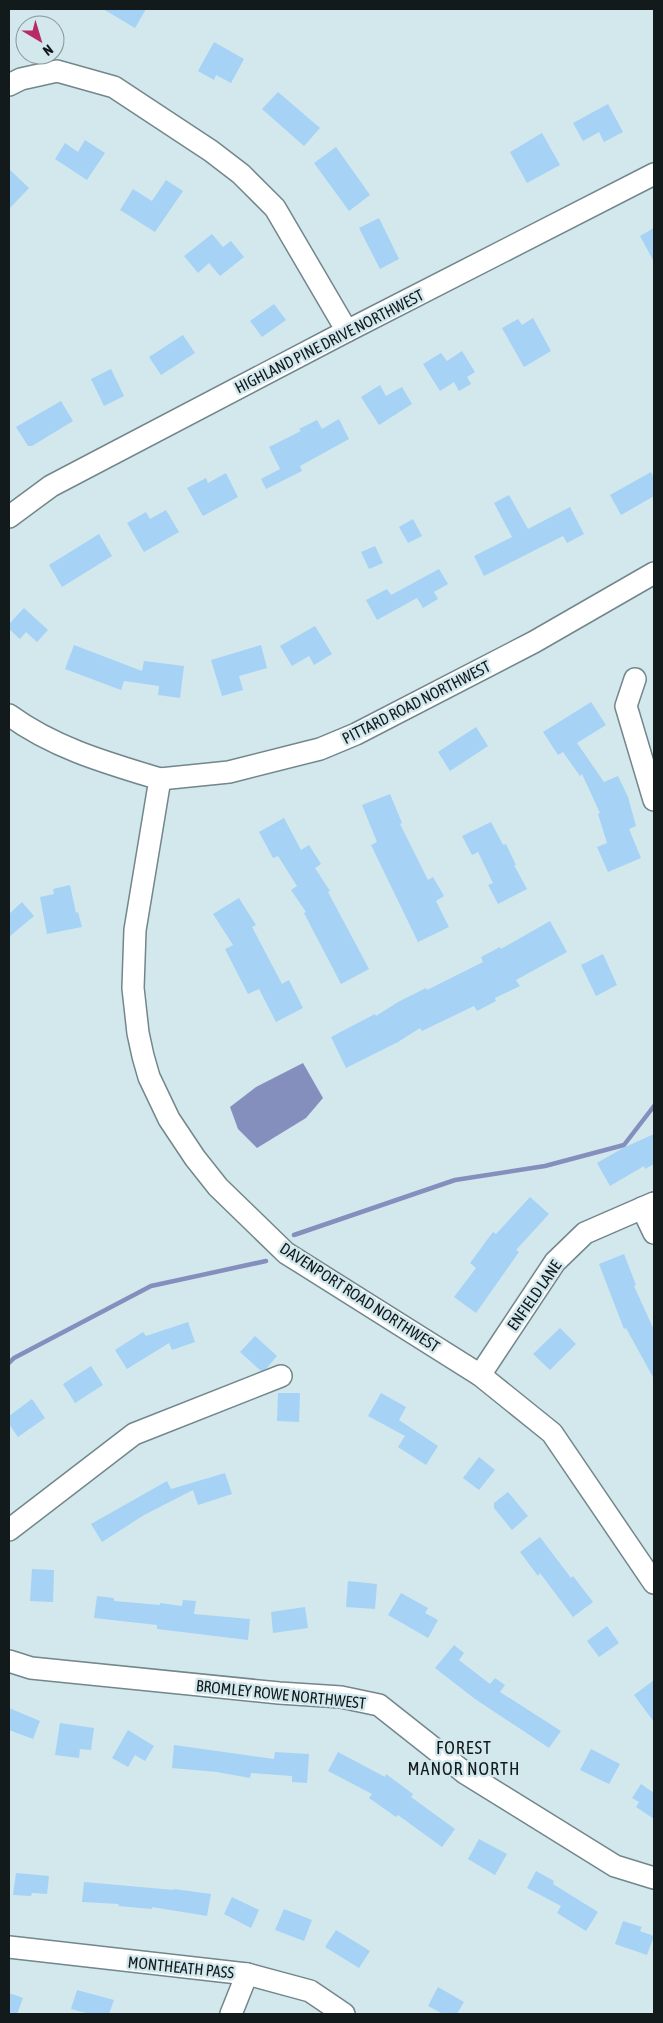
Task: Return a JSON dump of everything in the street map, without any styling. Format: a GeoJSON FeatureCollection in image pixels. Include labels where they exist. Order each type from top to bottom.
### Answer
{"type":"FeatureCollection","features":[{"type":"Feature","properties":{"kind":"street"},"geometry":{"type":"LineString","coordinates":[[9,85],[21,79],[56,71],[114,88],[211,151],[241,174],[275,208],[347,331]]}},
{"type":"Feature","properties":{"kind":"street","name":"HIGHLAND PINE DRIVE NORTHWEST"},"geometry":{"type":"LineString","coordinates":[[9,517],[51,486],[347,331],[654,174]]}},
{"type":"Feature","properties":{"kind":"street","name":"PITTARD ROAD NORTHWEST"},"geometry":{"type":"LineString","coordinates":[[160,779],[229,772],[320,749],[356,734],[534,642],[654,573]]}},
{"type":"Feature","properties":{"kind":"street"},"geometry":{"type":"LineString","coordinates":[[635,680],[626,706],[654,800]]}},
{"type":"Feature","properties":{"kind":"street"},"geometry":{"type":"LineString","coordinates":[[9,715],[30,730],[84,756],[160,779]]}},
{"type":"Feature","properties":{"kind":"street","name":"DAVENPORT ROAD NORTHWEST"},"geometry":{"type":"LineString","coordinates":[[160,779],[136,930],[134,988],[138,1033],[143,1056],[149,1077],[169,1119],[195,1158],[218,1187],[286,1253],[480,1375],[552,1433],[654,1583]]}},
{"type":"Feature","properties":{"kind":"street"},"geometry":{"type":"LineString","coordinates":[[648,1206],[654,1233]]}},
{"type":"Feature","properties":{"kind":"street","name":"ENFIELD LANE"},"geometry":{"type":"LineString","coordinates":[[480,1375],[560,1257],[585,1233],[648,1206]]}},
{"type":"Feature","properties":{"kind":"street"},"geometry":{"type":"LineString","coordinates":[[9,1530],[134,1434],[281,1376]]}},
{"type":"Feature","properties":{"kind":"street","name":"BROMLEY ROWE NORTHWEST"},"geometry":{"type":"LineString","coordinates":[[9,1661],[31,1668],[279,1693],[341,1697],[379,1705],[473,1778],[615,1866],[654,1878]]}},
{"type":"Feature","properties":{"kind":"street","name":"MONTHEATH PASS"},"geometry":{"type":"LineString","coordinates":[[9,1947],[247,1974],[310,1991],[344,2014]]}},
{"type":"Feature","properties":{"kind":"street"},"geometry":{"type":"LineString","coordinates":[[231,2014],[247,1974]]}},
{"type":"Feature","properties":{"kind":"water"},"geometry":{"type":"Polygon","coordinates":[[[303,1063],[323,1098],[306,1118],[257,1148],[238,1129],[230,1107],[256,1087],[303,1063]]]}},
{"type":"Feature","properties":{"kind":"building"},"geometry":{"type":"Polygon","coordinates":[[[103,9],[146,9],[135,28],[103,9]]]}},
{"type":"Feature","properties":{"kind":"building"},"geometry":{"type":"Polygon","coordinates":[[[214,42],[244,59],[231,83],[216,75],[214,80],[198,71],[214,42]]]}},
{"type":"Feature","properties":{"kind":"building"},"geometry":{"type":"Polygon","coordinates":[[[278,92],[320,128],[304,146],[262,109],[278,92]]]}},
{"type":"Feature","properties":{"kind":"building"},"geometry":{"type":"Polygon","coordinates":[[[608,104],[623,132],[604,142],[599,132],[583,141],[573,123],[608,104]]]}},
{"type":"Feature","properties":{"kind":"building"},"geometry":{"type":"Polygon","coordinates":[[[542,133],[560,165],[527,183],[510,152],[542,133]]]}},
{"type":"Feature","properties":{"kind":"building"},"geometry":{"type":"Polygon","coordinates":[[[85,140],[105,153],[87,180],[55,159],[65,143],[78,152],[85,140]]]}},
{"type":"Feature","properties":{"kind":"building"},"geometry":{"type":"Polygon","coordinates":[[[336,147],[370,195],[349,211],[314,163],[336,147]]]}},
{"type":"Feature","properties":{"kind":"building"},"geometry":{"type":"Polygon","coordinates":[[[9,169],[29,188],[9,209],[9,169]]]}},
{"type":"Feature","properties":{"kind":"building"},"geometry":{"type":"Polygon","coordinates":[[[166,180],[183,191],[155,232],[120,210],[133,189],[152,201],[166,180]]]}},
{"type":"Feature","properties":{"kind":"building"},"geometry":{"type":"Polygon","coordinates":[[[379,218],[399,259],[380,269],[359,228],[379,218]]]}},
{"type":"Feature","properties":{"kind":"building"},"geometry":{"type":"Polygon","coordinates":[[[654,228],[654,262],[640,236],[654,228]]]}},
{"type":"Feature","properties":{"kind":"building"},"geometry":{"type":"Polygon","coordinates":[[[212,234],[223,247],[231,241],[244,257],[220,276],[209,263],[198,273],[184,256],[212,234]]]}},
{"type":"Feature","properties":{"kind":"building"},"geometry":{"type":"Polygon","coordinates":[[[274,304],[286,320],[262,337],[250,321],[274,304]]]}},
{"type":"Feature","properties":{"kind":"building"},"geometry":{"type":"Polygon","coordinates":[[[533,318],[551,351],[524,367],[502,328],[518,319],[522,325],[533,318]]]}},
{"type":"Feature","properties":{"kind":"building"},"geometry":{"type":"Polygon","coordinates":[[[183,335],[195,353],[161,375],[149,357],[183,335]]]}},
{"type":"Feature","properties":{"kind":"building"},"geometry":{"type":"Polygon","coordinates":[[[462,351],[475,372],[467,377],[471,384],[459,391],[454,382],[440,391],[423,364],[441,353],[447,361],[462,351]]]}},
{"type":"Feature","properties":{"kind":"building"},"geometry":{"type":"Polygon","coordinates":[[[111,369],[124,396],[104,406],[91,379],[111,369]]]}},
{"type":"Feature","properties":{"kind":"building"},"geometry":{"type":"Polygon","coordinates":[[[380,385],[386,396],[402,387],[412,404],[379,425],[361,397],[380,385]]]}},
{"type":"Feature","properties":{"kind":"building"},"geometry":{"type":"Polygon","coordinates":[[[61,401],[73,421],[32,446],[28,446],[16,427],[61,401]]]}},
{"type":"Feature","properties":{"kind":"building"},"geometry":{"type":"Polygon","coordinates":[[[339,419],[349,439],[300,466],[302,471],[266,489],[261,479],[280,469],[269,447],[301,431],[299,429],[317,420],[322,429],[339,419]]]}},
{"type":"Feature","properties":{"kind":"building"},"geometry":{"type":"Polygon","coordinates":[[[651,472],[654,478],[654,496],[621,515],[610,495],[651,472]]]}},
{"type":"Feature","properties":{"kind":"building"},"geometry":{"type":"Polygon","coordinates":[[[226,473],[238,497],[203,516],[187,488],[206,478],[208,483],[226,473]]]}},
{"type":"Feature","properties":{"kind":"building"},"geometry":{"type":"Polygon","coordinates":[[[509,495],[528,529],[570,507],[584,534],[567,543],[563,536],[484,576],[474,556],[512,537],[494,503],[509,495]]]}},
{"type":"Feature","properties":{"kind":"building"},"geometry":{"type":"Polygon","coordinates":[[[166,510],[179,532],[144,552],[127,523],[146,512],[150,519],[166,510]]]}},
{"type":"Feature","properties":{"kind":"building"},"geometry":{"type":"Polygon","coordinates":[[[413,519],[422,536],[408,543],[399,527],[413,519]]]}},
{"type":"Feature","properties":{"kind":"building"},"geometry":{"type":"Polygon","coordinates":[[[99,534],[112,556],[62,587],[49,565],[99,534]]]}},
{"type":"Feature","properties":{"kind":"building"},"geometry":{"type":"Polygon","coordinates":[[[375,546],[383,563],[369,569],[361,552],[375,546]]]}},
{"type":"Feature","properties":{"kind":"building"},"geometry":{"type":"Polygon","coordinates":[[[439,569],[448,584],[434,592],[438,599],[423,608],[417,598],[377,620],[366,600],[387,589],[391,595],[439,569]]]}},
{"type":"Feature","properties":{"kind":"building"},"geometry":{"type":"Polygon","coordinates":[[[24,608],[48,630],[37,642],[26,632],[20,639],[9,629],[9,624],[24,608]]]}},
{"type":"Feature","properties":{"kind":"building"},"geometry":{"type":"Polygon","coordinates":[[[315,626],[332,654],[314,665],[309,656],[292,666],[280,646],[315,626]]]}},
{"type":"Feature","properties":{"kind":"building"},"geometry":{"type":"Polygon","coordinates":[[[74,645],[142,671],[144,661],[184,666],[180,698],[158,695],[159,686],[124,681],[121,690],[65,669],[74,645]]]}},
{"type":"Feature","properties":{"kind":"building"},"geometry":{"type":"Polygon","coordinates":[[[261,645],[267,668],[239,676],[243,690],[222,696],[211,660],[261,645]]]}},
{"type":"Feature","properties":{"kind":"building"},"geometry":{"type":"Polygon","coordinates":[[[591,702],[606,725],[577,743],[604,782],[618,776],[628,797],[636,826],[629,829],[641,858],[608,872],[597,847],[607,843],[598,814],[600,813],[582,774],[580,776],[563,752],[558,755],[543,732],[591,702]]]}},
{"type":"Feature","properties":{"kind":"building"},"geometry":{"type":"Polygon","coordinates":[[[476,727],[488,746],[450,771],[438,752],[476,727]]]}},
{"type":"Feature","properties":{"kind":"building"},"geometry":{"type":"Polygon","coordinates":[[[390,794],[402,823],[400,824],[428,880],[433,877],[444,896],[436,901],[449,927],[418,942],[371,845],[377,842],[362,805],[390,794]]]}},
{"type":"Feature","properties":{"kind":"building"},"geometry":{"type":"Polygon","coordinates":[[[284,818],[301,850],[309,845],[321,864],[315,868],[330,891],[328,892],[369,969],[341,984],[304,913],[306,912],[291,890],[297,886],[278,856],[273,858],[259,832],[284,818]]]}},
{"type":"Feature","properties":{"kind":"building"},"geometry":{"type":"Polygon","coordinates":[[[491,822],[503,845],[506,844],[516,865],[514,865],[527,889],[498,904],[488,885],[493,883],[478,852],[472,855],[462,836],[491,822]]]}},
{"type":"Feature","properties":{"kind":"building"},"geometry":{"type":"Polygon","coordinates":[[[70,885],[76,913],[78,912],[82,927],[47,934],[40,897],[54,894],[53,889],[70,885]]]}},
{"type":"Feature","properties":{"kind":"building"},"geometry":{"type":"Polygon","coordinates":[[[239,898],[256,925],[252,927],[282,984],[289,980],[303,1008],[276,1022],[259,989],[248,994],[225,949],[233,945],[213,914],[239,898]]]}},
{"type":"Feature","properties":{"kind":"building"},"geometry":{"type":"Polygon","coordinates":[[[22,902],[34,916],[9,937],[9,914],[22,902]]]}},
{"type":"Feature","properties":{"kind":"building"},"geometry":{"type":"Polygon","coordinates":[[[550,921],[567,952],[516,980],[520,986],[495,998],[496,1001],[477,1011],[474,1006],[422,1031],[420,1028],[398,1042],[346,1068],[331,1037],[375,1014],[376,1016],[426,988],[427,990],[483,962],[481,957],[500,947],[501,949],[550,921]]]}},
{"type":"Feature","properties":{"kind":"building"},"geometry":{"type":"Polygon","coordinates":[[[603,954],[617,985],[596,996],[581,965],[603,954]]]}},
{"type":"Feature","properties":{"kind":"building"},"geometry":{"type":"Polygon","coordinates":[[[654,1134],[654,1164],[645,1169],[644,1166],[610,1186],[597,1163],[623,1148],[654,1134]]]}},
{"type":"Feature","properties":{"kind":"building"},"geometry":{"type":"Polygon","coordinates":[[[530,1197],[549,1214],[516,1250],[519,1252],[476,1313],[454,1297],[476,1268],[470,1263],[493,1232],[496,1234],[530,1197]]]}},
{"type":"Feature","properties":{"kind":"building"},"geometry":{"type":"Polygon","coordinates":[[[624,1254],[636,1285],[634,1286],[654,1330],[654,1379],[626,1328],[624,1329],[599,1264],[624,1254]]]}},
{"type":"Feature","properties":{"kind":"building"},"geometry":{"type":"Polygon","coordinates":[[[188,1322],[195,1342],[172,1350],[169,1343],[127,1369],[115,1350],[143,1332],[146,1336],[188,1322]]]}},
{"type":"Feature","properties":{"kind":"building"},"geometry":{"type":"Polygon","coordinates":[[[560,1328],[576,1344],[550,1370],[533,1354],[560,1328]]]}},
{"type":"Feature","properties":{"kind":"building"},"geometry":{"type":"Polygon","coordinates":[[[255,1336],[277,1356],[266,1369],[261,1371],[240,1352],[255,1336]]]}},
{"type":"Feature","properties":{"kind":"building"},"geometry":{"type":"Polygon","coordinates":[[[91,1366],[103,1385],[75,1403],[63,1384],[91,1366]]]}},
{"type":"Feature","properties":{"kind":"building"},"geometry":{"type":"Polygon","coordinates":[[[278,1393],[300,1393],[299,1422],[277,1421],[278,1393]]]}},
{"type":"Feature","properties":{"kind":"building"},"geometry":{"type":"Polygon","coordinates":[[[381,1393],[406,1407],[399,1420],[438,1446],[426,1465],[398,1447],[405,1436],[368,1416],[381,1393]]]}},
{"type":"Feature","properties":{"kind":"building"},"geometry":{"type":"Polygon","coordinates":[[[32,1399],[45,1418],[18,1437],[9,1424],[9,1416],[32,1399]]]}},
{"type":"Feature","properties":{"kind":"building"},"geometry":{"type":"Polygon","coordinates":[[[479,1457],[495,1470],[479,1490],[463,1478],[479,1457]]]}},
{"type":"Feature","properties":{"kind":"building"},"geometry":{"type":"Polygon","coordinates":[[[225,1473],[232,1494],[198,1505],[193,1490],[144,1515],[102,1542],[91,1524],[167,1481],[171,1489],[225,1473]]]}},
{"type":"Feature","properties":{"kind":"building"},"geometry":{"type":"Polygon","coordinates":[[[508,1492],[528,1516],[512,1530],[494,1508],[494,1503],[508,1492]]]}},
{"type":"Feature","properties":{"kind":"building"},"geometry":{"type":"Polygon","coordinates":[[[540,1537],[571,1578],[573,1576],[593,1602],[573,1617],[540,1573],[538,1576],[520,1552],[540,1537]]]}},
{"type":"Feature","properties":{"kind":"building"},"geometry":{"type":"Polygon","coordinates":[[[32,1569],[54,1570],[53,1602],[30,1601],[32,1569]]]}},
{"type":"Feature","properties":{"kind":"building"},"geometry":{"type":"Polygon","coordinates":[[[348,1581],[377,1584],[375,1609],[346,1607],[348,1581]]]}},
{"type":"Feature","properties":{"kind":"building"},"geometry":{"type":"Polygon","coordinates":[[[401,1593],[428,1608],[425,1613],[438,1620],[428,1638],[388,1615],[401,1593]]]}},
{"type":"Feature","properties":{"kind":"building"},"geometry":{"type":"Polygon","coordinates":[[[97,1596],[114,1598],[114,1601],[160,1605],[160,1603],[182,1606],[183,1600],[196,1601],[194,1614],[250,1619],[248,1640],[157,1629],[157,1625],[94,1618],[97,1596]]]}},
{"type":"Feature","properties":{"kind":"building"},"geometry":{"type":"Polygon","coordinates":[[[305,1607],[308,1628],[273,1633],[271,1612],[305,1607]]]}},
{"type":"Feature","properties":{"kind":"building"},"geometry":{"type":"Polygon","coordinates":[[[607,1626],[619,1643],[599,1657],[587,1641],[607,1626]]]}},
{"type":"Feature","properties":{"kind":"building"},"geometry":{"type":"Polygon","coordinates":[[[454,1645],[464,1653],[459,1660],[490,1684],[495,1678],[505,1685],[500,1692],[561,1731],[549,1748],[475,1699],[435,1668],[454,1645]]]}},
{"type":"Feature","properties":{"kind":"building"},"geometry":{"type":"Polygon","coordinates":[[[654,1680],[654,1722],[634,1695],[654,1680]]]}},
{"type":"Feature","properties":{"kind":"building"},"geometry":{"type":"Polygon","coordinates":[[[9,1708],[40,1721],[33,1739],[9,1730],[9,1708]]]}},
{"type":"Feature","properties":{"kind":"building"},"geometry":{"type":"Polygon","coordinates":[[[60,1723],[94,1728],[91,1750],[80,1749],[79,1758],[55,1755],[60,1723]]]}},
{"type":"Feature","properties":{"kind":"building"},"geometry":{"type":"Polygon","coordinates":[[[128,1730],[154,1746],[145,1761],[135,1755],[128,1767],[112,1758],[128,1730]]]}},
{"type":"Feature","properties":{"kind":"building"},"geometry":{"type":"Polygon","coordinates":[[[174,1745],[274,1759],[275,1752],[309,1754],[307,1783],[292,1782],[292,1776],[251,1773],[250,1778],[217,1772],[172,1768],[174,1745]]]}},
{"type":"Feature","properties":{"kind":"building"},"geometry":{"type":"Polygon","coordinates":[[[591,1749],[620,1764],[609,1784],[580,1770],[591,1749]]]}},
{"type":"Feature","properties":{"kind":"building"},"geometry":{"type":"Polygon","coordinates":[[[338,1752],[385,1777],[386,1774],[413,1794],[411,1797],[455,1829],[442,1847],[398,1815],[396,1817],[369,1798],[372,1794],[328,1771],[338,1752]]]}},
{"type":"Feature","properties":{"kind":"building"},"geometry":{"type":"Polygon","coordinates":[[[641,1784],[654,1793],[654,1819],[636,1807],[639,1802],[632,1798],[641,1784]]]}},
{"type":"Feature","properties":{"kind":"building"},"geometry":{"type":"Polygon","coordinates":[[[479,1839],[507,1854],[495,1875],[468,1859],[479,1839]]]}},
{"type":"Feature","properties":{"kind":"building"},"geometry":{"type":"Polygon","coordinates":[[[536,1871],[554,1881],[553,1884],[598,1912],[586,1931],[557,1913],[561,1906],[527,1888],[536,1871]]]}},
{"type":"Feature","properties":{"kind":"building"},"geometry":{"type":"Polygon","coordinates":[[[16,1873],[49,1876],[47,1894],[32,1893],[31,1896],[13,1895],[16,1873]]]}},
{"type":"Feature","properties":{"kind":"building"},"geometry":{"type":"Polygon","coordinates":[[[84,1882],[211,1894],[207,1916],[152,1907],[152,1909],[118,1906],[119,1904],[82,1902],[84,1882]]]}},
{"type":"Feature","properties":{"kind":"building"},"geometry":{"type":"Polygon","coordinates":[[[232,1897],[259,1910],[251,1928],[224,1914],[232,1897]]]}},
{"type":"Feature","properties":{"kind":"building"},"geometry":{"type":"Polygon","coordinates":[[[284,1909],[312,1920],[304,1941],[275,1930],[284,1909]]]}},
{"type":"Feature","properties":{"kind":"building"},"geometry":{"type":"Polygon","coordinates":[[[623,1921],[642,1927],[640,1931],[654,1936],[647,1955],[615,1944],[623,1921]]]}},
{"type":"Feature","properties":{"kind":"building"},"geometry":{"type":"Polygon","coordinates":[[[336,1930],[370,1951],[359,1968],[325,1947],[336,1930]]]}},
{"type":"Feature","properties":{"kind":"building"},"geometry":{"type":"Polygon","coordinates":[[[438,1987],[464,2002],[457,2014],[443,2014],[428,2006],[438,1987]]]}},
{"type":"Feature","properties":{"kind":"building"},"geometry":{"type":"Polygon","coordinates":[[[77,1990],[114,2000],[109,2014],[90,2014],[71,2009],[77,1990]]]}},
{"type":"Feature","properties":{"kind":"building"},"geometry":{"type":"Polygon","coordinates":[[[9,1993],[23,1998],[17,2014],[9,2014],[9,1993]]]}},
{"type":"Feature","properties":{"kind":"waterway"},"geometry":{"type":"LineString","coordinates":[[294,1235],[455,1180],[545,1166],[624,1145],[654,1106]]}},
{"type":"Feature","properties":{"kind":"waterway"},"geometry":{"type":"LineString","coordinates":[[9,1363],[14,1358],[151,1286],[266,1261]]}},
{"type":"Feature","properties":{"kind":"district","name":"FOREST MANOR NORTH"},"geometry":{"type":"Point","coordinates":[464,1757]}}]}
